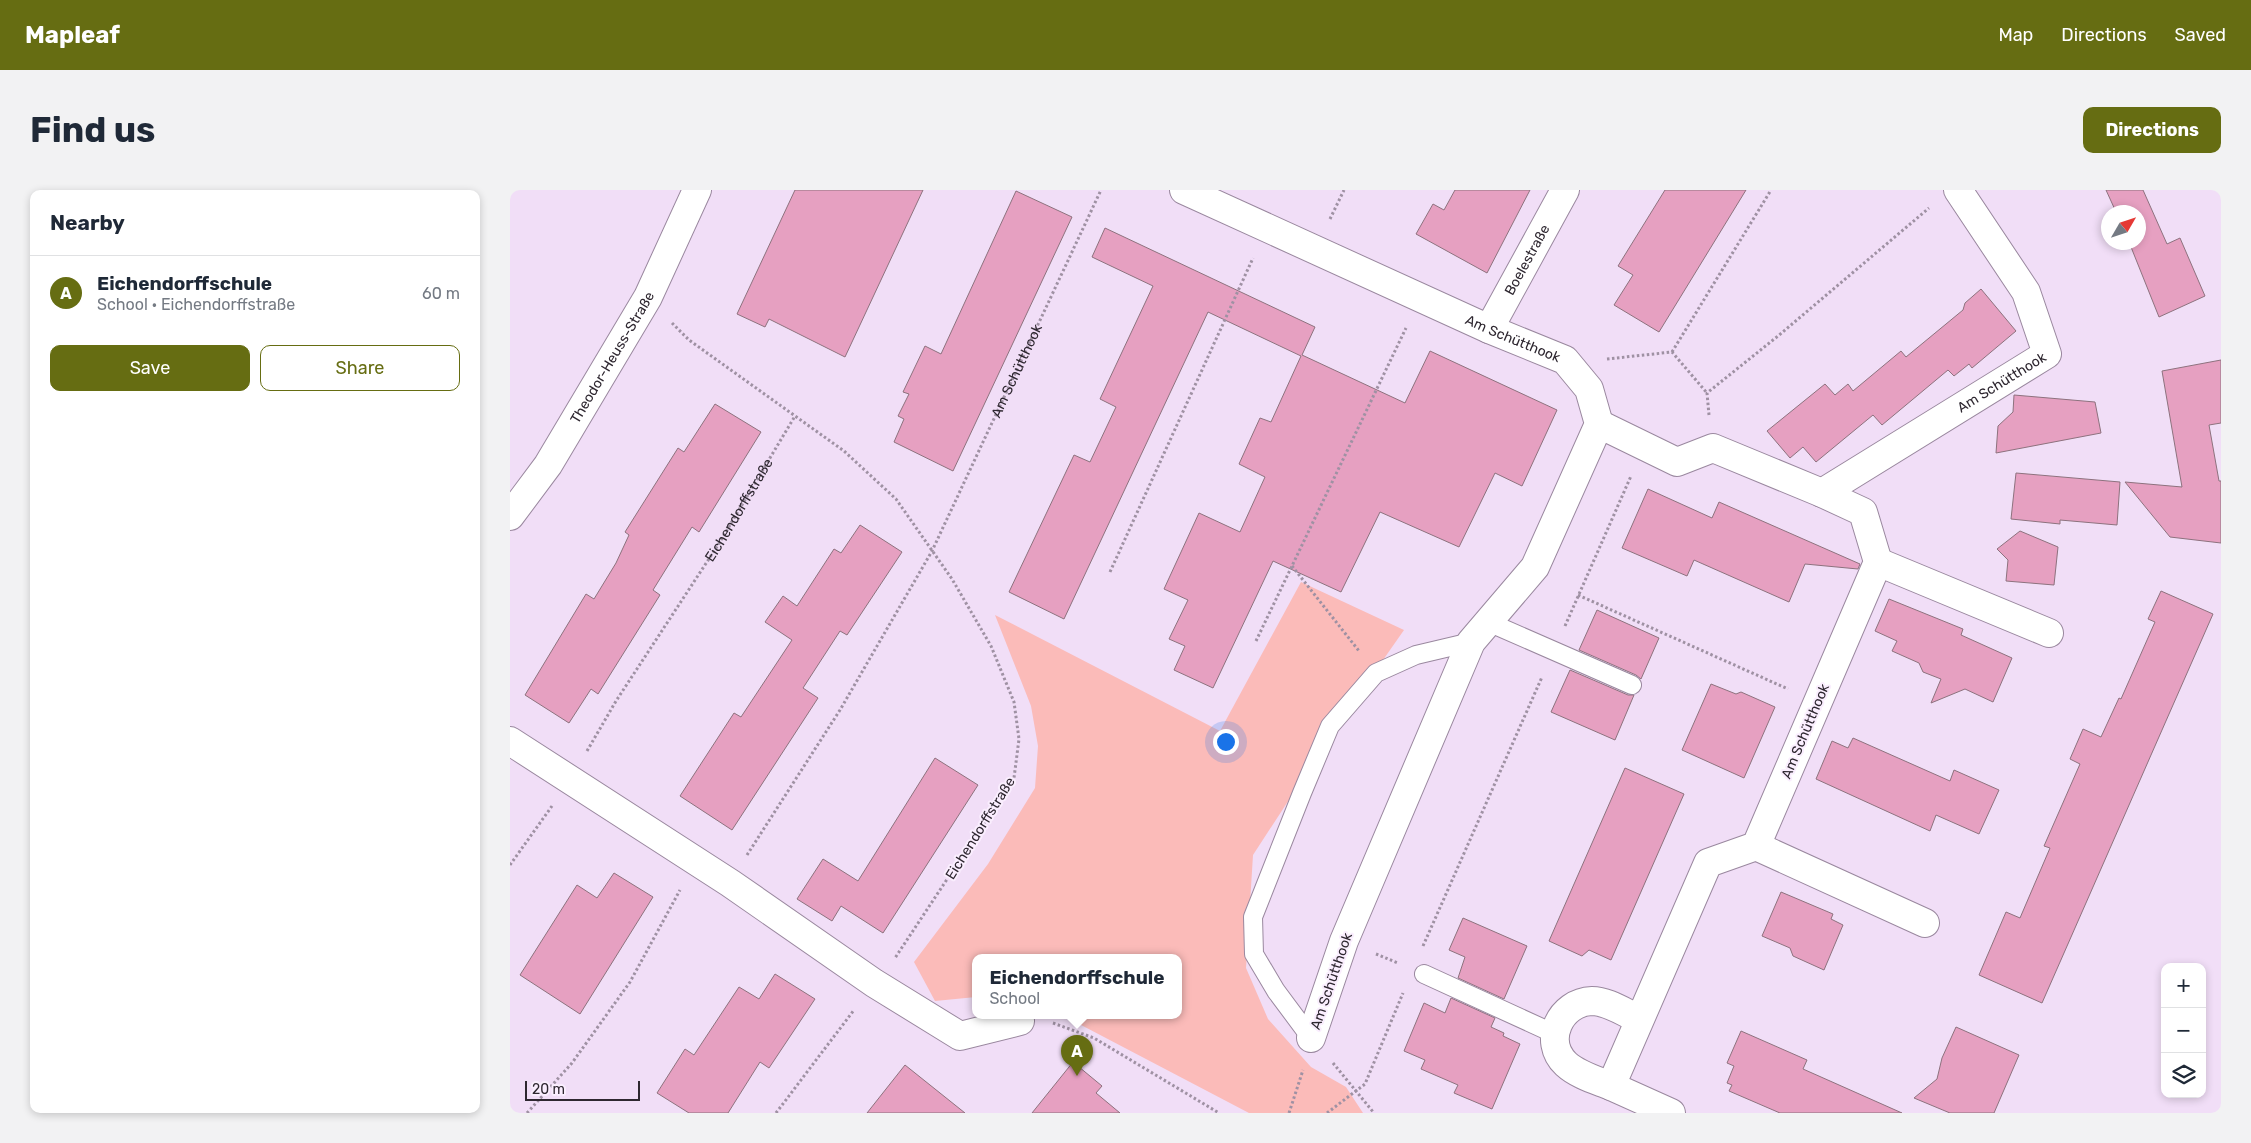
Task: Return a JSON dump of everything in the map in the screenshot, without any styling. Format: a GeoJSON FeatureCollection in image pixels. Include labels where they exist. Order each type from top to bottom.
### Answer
{"type":"FeatureCollection","features":[{"type":"Feature","properties":{"kind":"street","name":"Theodor-Heuss-Straße"},"geometry":{"type":"LineString","coordinates":[[510,516],[548,465],[648,297],[697,190]]}},
{"type":"Feature","properties":{"kind":"street","name":"Am Schütthook"},"geometry":{"type":"LineString","coordinates":[[1184,190],[1489,329],[1565,360],[1589,389],[1599,424],[1535,567],[1480,632],[1344,941],[1311,1038]]}},
{"type":"Feature","properties":{"kind":"street","name":"Boelestraße"},"geometry":{"type":"LineString","coordinates":[[1489,329],[1565,190]]}},
{"type":"Feature","properties":{"kind":"street","name":"Am Schütthook"},"geometry":{"type":"LineString","coordinates":[[1822,493],[2048,354],[2026,292],[1946,196]]}},
{"type":"Feature","properties":{"kind":"street"},"geometry":{"type":"LineString","coordinates":[[1599,424],[1678,462],[1714,448],[1863,512],[1878,562],[2049,633]]}},
{"type":"Feature","properties":{"kind":"street","name":"Am Schütthook"},"geometry":{"type":"LineString","coordinates":[[1756,846],[1878,562]]}},
{"type":"Feature","properties":{"kind":"street"},"geometry":{"type":"LineString","coordinates":[[510,741],[730,883],[874,983],[960,1036],[1020,1021]]}},
{"type":"Feature","properties":{"kind":"street"},"geometry":{"type":"LineString","coordinates":[[1611,1086],[1708,863],[1756,846],[1925,923]]}},
{"type":"Feature","properties":{"kind":"street"},"geometry":{"type":"LineString","coordinates":[[1639,1019],[1595,1001],[1583,1002],[1573,1006],[1564,1013],[1558,1023],[1555,1034],[1560,1057],[1577,1072],[1671,1113]]}},
{"type":"Feature","properties":{"kind":"lane"},"geometry":{"type":"LineString","coordinates":[[1480,632],[1554,651],[1632,685]]}},
{"type":"Feature","properties":{"kind":"lane","name":"Am Schütthook"},"geometry":{"type":"LineString","coordinates":[[1311,1038],[1276,991],[1254,954],[1253,917],[1330,726],[1376,673],[1416,655],[1480,632]]}},
{"type":"Feature","properties":{"kind":"lane"},"geometry":{"type":"LineString","coordinates":[[1418,972],[1555,1034]]}},
{"type":"Feature","properties":{"kind":"path","name":"Am Schütthook"},"geometry":{"type":"LineString","coordinates":[[932,551],[1101,190]]}},
{"type":"Feature","properties":{"kind":"path"},"geometry":{"type":"LineString","coordinates":[[1672,352],[1770,190]]}},
{"type":"Feature","properties":{"kind":"path"},"geometry":{"type":"LineString","coordinates":[[1707,393],[1946,196]]}},
{"type":"Feature","properties":{"kind":"path"},"geometry":{"type":"LineString","coordinates":[[1110,572],[1267,228]]}},
{"type":"Feature","properties":{"kind":"path","name":"Eichendorffstraße"},"geometry":{"type":"LineString","coordinates":[[648,297],[689,340],[844,451],[896,499],[952,579],[991,646],[1014,702],[1019,739],[1014,778],[894,960],[874,983],[776,1113]]}},
{"type":"Feature","properties":{"kind":"path"},"geometry":{"type":"LineString","coordinates":[[1256,641],[1421,298]]}},
{"type":"Feature","properties":{"kind":"path"},"geometry":{"type":"LineString","coordinates":[[1568,364],[1672,352]]}},
{"type":"Feature","properties":{"kind":"path"},"geometry":{"type":"LineString","coordinates":[[1672,352],[1707,393],[1714,448]]}},
{"type":"Feature","properties":{"kind":"path","name":"Eichendorffstraße"},"geometry":{"type":"LineString","coordinates":[[510,865],[570,780],[616,701],[718,546],[795,416]]}},
{"type":"Feature","properties":{"kind":"path"},"geometry":{"type":"LineString","coordinates":[[1327,1113],[1357,1092],[1364,1084],[1418,972],[1578,595],[1644,446]]}},
{"type":"Feature","properties":{"kind":"path"},"geometry":{"type":"LineString","coordinates":[[730,883],[840,710],[932,551]]}},
{"type":"Feature","properties":{"kind":"path"},"geometry":{"type":"LineString","coordinates":[[1292,566],[1376,673]]}},
{"type":"Feature","properties":{"kind":"path"},"geometry":{"type":"LineString","coordinates":[[1578,595],[1818,702]]}},
{"type":"Feature","properties":{"kind":"path"},"geometry":{"type":"LineString","coordinates":[[528,1113],[572,1063],[630,982],[696,861]]}},
{"type":"Feature","properties":{"kind":"path"},"geometry":{"type":"LineString","coordinates":[[1344,941],[1418,972]]}},
{"type":"Feature","properties":{"kind":"path"},"geometry":{"type":"LineString","coordinates":[[1020,1021],[1025,1019]]}},
{"type":"Feature","properties":{"kind":"path"},"geometry":{"type":"LineString","coordinates":[[1040,1019],[1094,1038],[1219,1113]]}},
{"type":"Feature","properties":{"kind":"path"},"geometry":{"type":"LineString","coordinates":[[1311,1038],[1374,1113]]}},
{"type":"Feature","properties":{"kind":"path"},"geometry":{"type":"LineString","coordinates":[[1289,1113],[1301,1080],[1311,1038]]}},
{"type":"Feature","properties":{"kind":"shaded area"},"geometry":{"type":"Polygon","coordinates":[[[1301,582],[1404,630],[1341,720],[1253,855],[1246,968],[1268,1019],[1311,1067],[1346,1087],[1363,1113],[1249,1113],[1070,1019],[1182,1019],[1182,954],[972,954],[972,997],[935,1001],[914,962],[988,864],[1035,788],[1038,746],[1031,706],[995,615],[1220,731],[1301,582]]]}},
{"type":"Feature","properties":{"kind":"building"},"geometry":{"type":"Polygon","coordinates":[[[795,190],[923,190],[845,357],[769,319],[765,327],[737,314],[795,190]]]}},
{"type":"Feature","properties":{"kind":"building"},"geometry":{"type":"Polygon","coordinates":[[[1455,190],[1530,190],[1487,273],[1416,234],[1433,204],[1444,210],[1455,190]]]}},
{"type":"Feature","properties":{"kind":"building"},"geometry":{"type":"Polygon","coordinates":[[[1665,190],[1746,190],[1659,332],[1614,305],[1633,275],[1618,266],[1665,190]]]}},
{"type":"Feature","properties":{"kind":"building"},"geometry":{"type":"Polygon","coordinates":[[[2106,190],[2143,190],[2167,244],[2180,238],[2205,296],[2159,317],[2132,250],[2146,250],[2146,205],[2113,205],[2106,190]]]}},
{"type":"Feature","properties":{"kind":"building"},"geometry":{"type":"Polygon","coordinates":[[[1016,191],[1072,217],[953,471],[894,442],[904,419],[898,416],[909,394],[903,392],[925,346],[941,354],[1016,191]]]}},
{"type":"Feature","properties":{"kind":"building"},"geometry":{"type":"Polygon","coordinates":[[[1105,228],[1315,327],[1302,355],[1405,403],[1430,351],[1557,410],[1522,486],[1495,473],[1459,547],[1380,512],[1341,592],[1273,561],[1213,688],[1174,670],[1185,646],[1169,639],[1188,600],[1164,589],[1199,513],[1240,532],[1265,477],[1239,464],[1260,418],[1271,422],[1301,356],[1208,312],[1064,619],[1009,592],[1074,455],[1090,462],[1116,407],[1100,399],[1153,286],[1092,257],[1105,228]]]}},
{"type":"Feature","properties":{"kind":"building"},"geometry":{"type":"Polygon","coordinates":[[[1981,289],[2016,331],[1972,368],[1969,364],[1954,376],[1948,370],[1882,425],[1873,415],[1816,462],[1803,447],[1790,458],[1767,431],[1825,384],[1835,395],[1848,384],[1853,391],[1901,351],[1906,357],[1963,310],[1965,303],[1981,289]]]}},
{"type":"Feature","properties":{"kind":"building"},"geometry":{"type":"Polygon","coordinates":[[[2221,360],[2221,423],[2209,425],[2219,481],[2221,481],[2221,543],[2170,537],[2125,482],[2182,487],[2162,371],[2221,360]]]}},
{"type":"Feature","properties":{"kind":"building"},"geometry":{"type":"Polygon","coordinates":[[[2014,395],[2095,402],[2101,433],[1996,453],[1998,426],[2013,412],[2014,395]]]}},
{"type":"Feature","properties":{"kind":"building"},"geometry":{"type":"Polygon","coordinates":[[[715,404],[761,432],[699,532],[692,527],[653,590],[660,595],[598,694],[591,689],[569,723],[525,695],[586,594],[594,599],[616,563],[629,535],[625,532],[678,448],[684,452],[715,404]]]}},
{"type":"Feature","properties":{"kind":"building"},"geometry":{"type":"Polygon","coordinates":[[[2016,473],[2120,482],[2117,525],[2060,520],[2060,524],[2011,519],[2016,473]]]}},
{"type":"Feature","properties":{"kind":"building"},"geometry":{"type":"Polygon","coordinates":[[[1648,489],[1712,518],[1719,502],[1860,564],[1858,569],[1805,564],[1789,602],[1694,560],[1687,576],[1622,548],[1648,489]]]}},
{"type":"Feature","properties":{"kind":"building"},"geometry":{"type":"Polygon","coordinates":[[[860,525],[902,552],[847,635],[840,631],[803,688],[818,698],[732,830],[680,796],[734,713],[741,717],[792,640],[765,622],[783,596],[797,606],[834,549],[841,553],[860,525]]]}},
{"type":"Feature","properties":{"kind":"building"},"geometry":{"type":"Polygon","coordinates":[[[2020,531],[2058,547],[2054,585],[2006,581],[2008,560],[1997,549],[2020,531]]]}},
{"type":"Feature","properties":{"kind":"building"},"geometry":{"type":"Polygon","coordinates":[[[2161,591],[2213,614],[2042,1003],[1979,975],[2006,912],[2020,918],[2050,848],[2044,846],[2080,764],[2070,759],[2083,729],[2101,737],[2119,698],[2121,699],[2155,622],[2148,619],[2161,591]]]}},
{"type":"Feature","properties":{"kind":"building"},"geometry":{"type":"Polygon","coordinates":[[[1889,599],[1963,629],[1961,635],[2012,658],[1993,702],[1965,689],[1931,703],[1941,679],[1923,672],[1919,663],[1892,651],[1897,641],[1875,631],[1889,599]]]}},
{"type":"Feature","properties":{"kind":"building"},"geometry":{"type":"Polygon","coordinates":[[[1597,610],[1659,638],[1641,679],[1636,675],[1579,650],[1597,610]]]}},
{"type":"Feature","properties":{"kind":"building"},"geometry":{"type":"Polygon","coordinates":[[[1570,670],[1628,695],[1634,695],[1615,740],[1551,712],[1570,670]]]}},
{"type":"Feature","properties":{"kind":"building"},"geometry":{"type":"Polygon","coordinates":[[[1711,684],[1736,694],[1741,692],[1775,707],[1744,778],[1682,750],[1711,684]]]}},
{"type":"Feature","properties":{"kind":"building"},"geometry":{"type":"Polygon","coordinates":[[[1853,738],[1950,781],[1954,770],[1999,790],[1979,834],[1936,815],[1930,831],[1816,779],[1832,741],[1848,748],[1853,738]]]}},
{"type":"Feature","properties":{"kind":"building"},"geometry":{"type":"Polygon","coordinates":[[[935,758],[978,785],[883,933],[841,906],[832,921],[797,899],[823,859],[858,881],[935,758]]]}},
{"type":"Feature","properties":{"kind":"building"},"geometry":{"type":"Polygon","coordinates":[[[1625,768],[1684,794],[1611,960],[1589,950],[1582,956],[1549,941],[1625,768]]]}},
{"type":"Feature","properties":{"kind":"building"},"geometry":{"type":"Polygon","coordinates":[[[614,873],[653,897],[580,1014],[520,975],[577,885],[597,898],[614,873]]]}},
{"type":"Feature","properties":{"kind":"building"},"geometry":{"type":"Polygon","coordinates":[[[1781,892],[1833,914],[1831,919],[1843,925],[1824,970],[1793,956],[1790,948],[1762,936],[1781,892]]]}},
{"type":"Feature","properties":{"kind":"building"},"geometry":{"type":"Polygon","coordinates":[[[1463,918],[1527,946],[1504,999],[1458,978],[1465,957],[1449,950],[1463,918]]]}},
{"type":"Feature","properties":{"kind":"building"},"geometry":{"type":"Polygon","coordinates":[[[775,974],[815,999],[769,1068],[760,1062],[728,1113],[689,1113],[657,1093],[685,1049],[694,1055],[739,987],[759,999],[775,974]]]}},
{"type":"Feature","properties":{"kind":"building"},"geometry":{"type":"Polygon","coordinates":[[[1451,998],[1495,1018],[1491,1027],[1504,1033],[1503,1036],[1520,1044],[1492,1109],[1454,1093],[1458,1085],[1421,1069],[1425,1060],[1404,1051],[1424,1003],[1445,1013],[1451,998]]]}},
{"type":"Feature","properties":{"kind":"building"},"geometry":{"type":"Polygon","coordinates":[[[1956,1027],[2019,1055],[1994,1113],[1950,1113],[1914,1098],[1937,1079],[1942,1058],[1956,1027]]]}},
{"type":"Feature","properties":{"kind":"building"},"geometry":{"type":"Polygon","coordinates":[[[1741,1031],[1807,1060],[1803,1069],[1902,1113],[1780,1113],[1729,1091],[1732,1085],[1727,1083],[1734,1066],[1727,1063],[1741,1031]]]}},
{"type":"Feature","properties":{"kind":"building"},"geometry":{"type":"Polygon","coordinates":[[[1073,1062],[1102,1086],[1096,1093],[1120,1113],[1032,1113],[1073,1062]]]}},
{"type":"Feature","properties":{"kind":"building"},"geometry":{"type":"Polygon","coordinates":[[[905,1065],[965,1113],[867,1113],[905,1065]]]}},
{"type":"Feature","properties":{"kind":"place","name":"Eichendorffschule"},"geometry":{"type":"Point","coordinates":[1077,1076]}}]}
